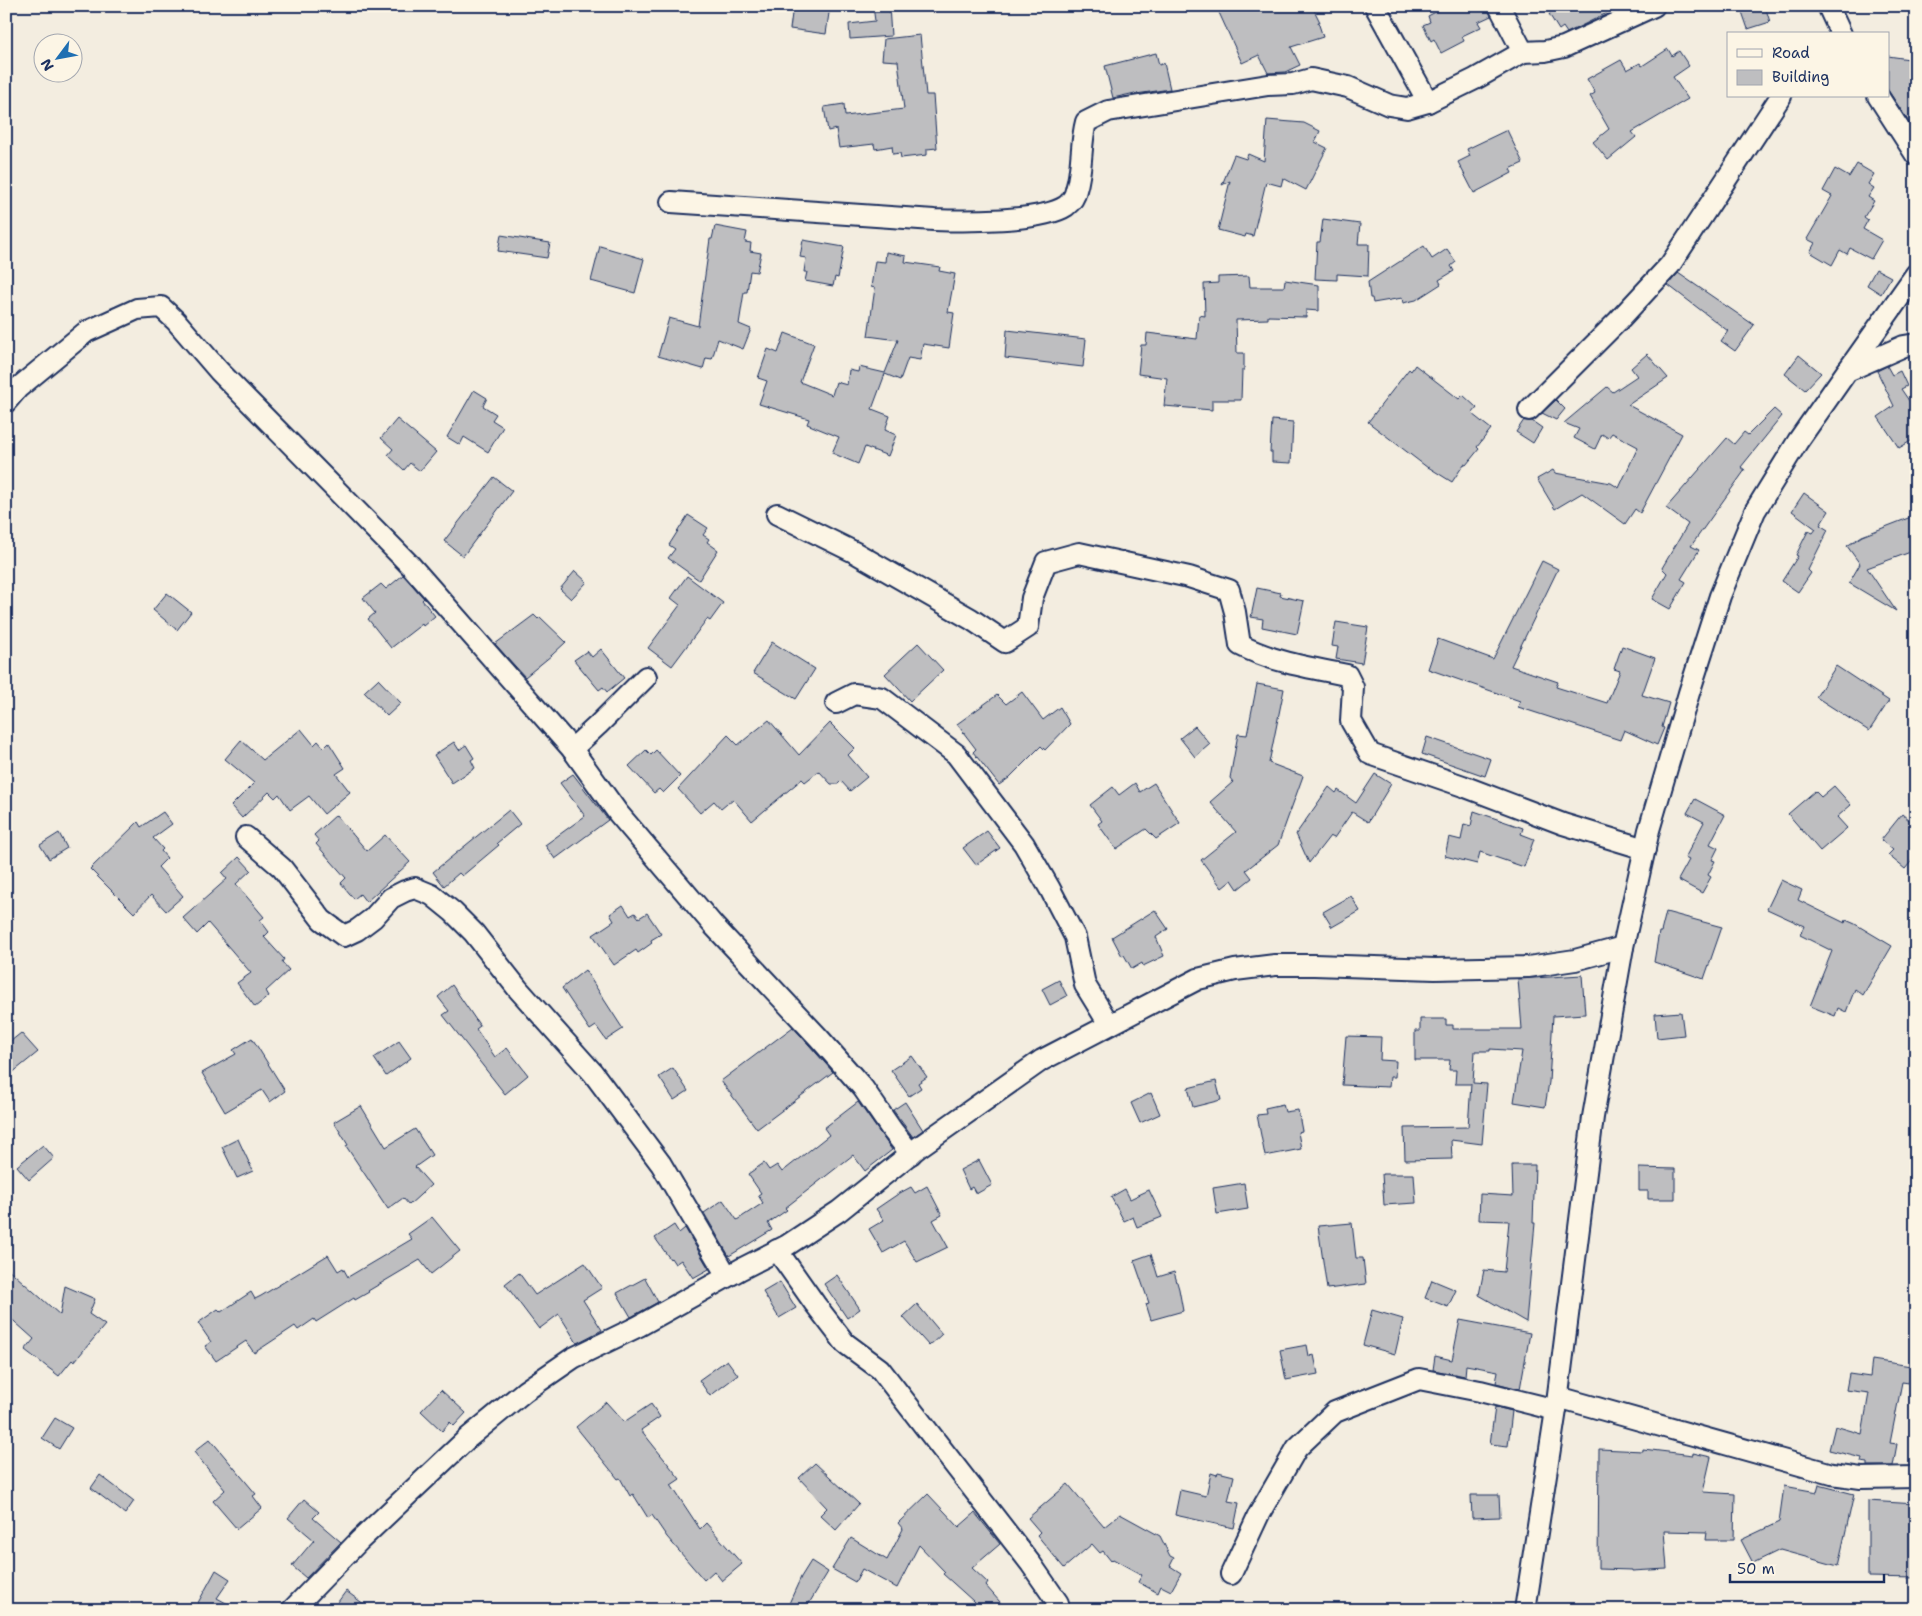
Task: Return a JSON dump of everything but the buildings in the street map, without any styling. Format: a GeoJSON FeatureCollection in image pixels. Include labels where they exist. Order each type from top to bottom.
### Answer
{"type":"FeatureCollection","features":[{"type":"Feature","properties":{"kind":"street"},"geometry":{"type":"LineString","coordinates":[[1375,6],[1428,102]]}},
{"type":"Feature","properties":{"kind":"street"},"geometry":{"type":"LineString","coordinates":[[1499,6],[1523,52]]}},
{"type":"Feature","properties":{"kind":"street"},"geometry":{"type":"LineString","coordinates":[[671,202],[934,220],[968,221],[1031,216],[1055,210],[1065,206],[1072,200],[1076,191],[1086,122],[1108,111],[1268,85],[1293,84],[1312,79],[1348,87],[1398,108],[1407,108],[1428,102],[1475,79],[1523,52],[1545,51],[1564,47],[1654,6]]}},
{"type":"Feature","properties":{"kind":"street"},"geometry":{"type":"LineString","coordinates":[[1828,6],[1840,32]]}},
{"type":"Feature","properties":{"kind":"street"},"geometry":{"type":"LineString","coordinates":[[1529,410],[1618,321],[1670,265],[1780,98]]}},
{"type":"Feature","properties":{"kind":"street"},"geometry":{"type":"LineString","coordinates":[[1879,98],[1916,155]]}},
{"type":"Feature","properties":{"kind":"street"},"geometry":{"type":"LineString","coordinates":[[1525,1610],[1557,1404],[1593,1117],[1623,947],[1645,849],[1689,693],[1714,614],[1755,511],[1798,440],[1916,274]]}},
{"type":"Feature","properties":{"kind":"street"},"geometry":{"type":"LineString","coordinates":[[6,402],[18,388],[86,332],[137,309],[161,307],[176,321],[219,370],[411,566],[572,748],[618,813],[714,926],[863,1088],[911,1154]]}},
{"type":"Feature","properties":{"kind":"street"},"geometry":{"type":"LineString","coordinates":[[1847,371],[1904,346],[1916,344]]}},
{"type":"Feature","properties":{"kind":"street"},"geometry":{"type":"LineString","coordinates":[[777,514],[870,561],[971,619],[1005,642],[1028,627],[1032,598],[1046,562],[1079,553],[1189,577],[1229,590],[1236,612],[1240,645],[1257,654],[1307,668],[1347,674],[1353,687],[1351,721],[1370,754],[1463,786],[1563,824],[1645,849]]}},
{"type":"Feature","properties":{"kind":"street"},"geometry":{"type":"LineString","coordinates":[[572,748],[598,726],[646,677]]}},
{"type":"Feature","properties":{"kind":"street"},"geometry":{"type":"LineString","coordinates":[[836,703],[854,694],[882,698],[956,754],[1024,844],[1075,937],[1085,985],[1109,1024]]}},
{"type":"Feature","properties":{"kind":"street"},"geometry":{"type":"LineString","coordinates":[[246,837],[282,868],[322,920],[344,936],[357,930],[373,918],[391,898],[405,890],[415,888],[432,895],[453,912],[474,933],[518,990],[593,1073],[661,1164],[727,1276]]}},
{"type":"Feature","properties":{"kind":"street"},"geometry":{"type":"LineString","coordinates":[[292,1610],[367,1533],[468,1438],[525,1391],[573,1358],[639,1326],[777,1250],[839,1211],[911,1154],[1042,1060],[1109,1024],[1198,980],[1236,970],[1275,965],[1435,969],[1528,967],[1575,960],[1623,947]]}},
{"type":"Feature","properties":{"kind":"street"},"geometry":{"type":"LineString","coordinates":[[777,1250],[845,1343],[880,1369],[1031,1564],[1058,1603]]}},
{"type":"Feature","properties":{"kind":"street"},"geometry":{"type":"LineString","coordinates":[[1231,1574],[1258,1514],[1297,1448],[1334,1412],[1419,1379],[1557,1404],[1832,1474],[1861,1478],[1916,1477]]}}]}
